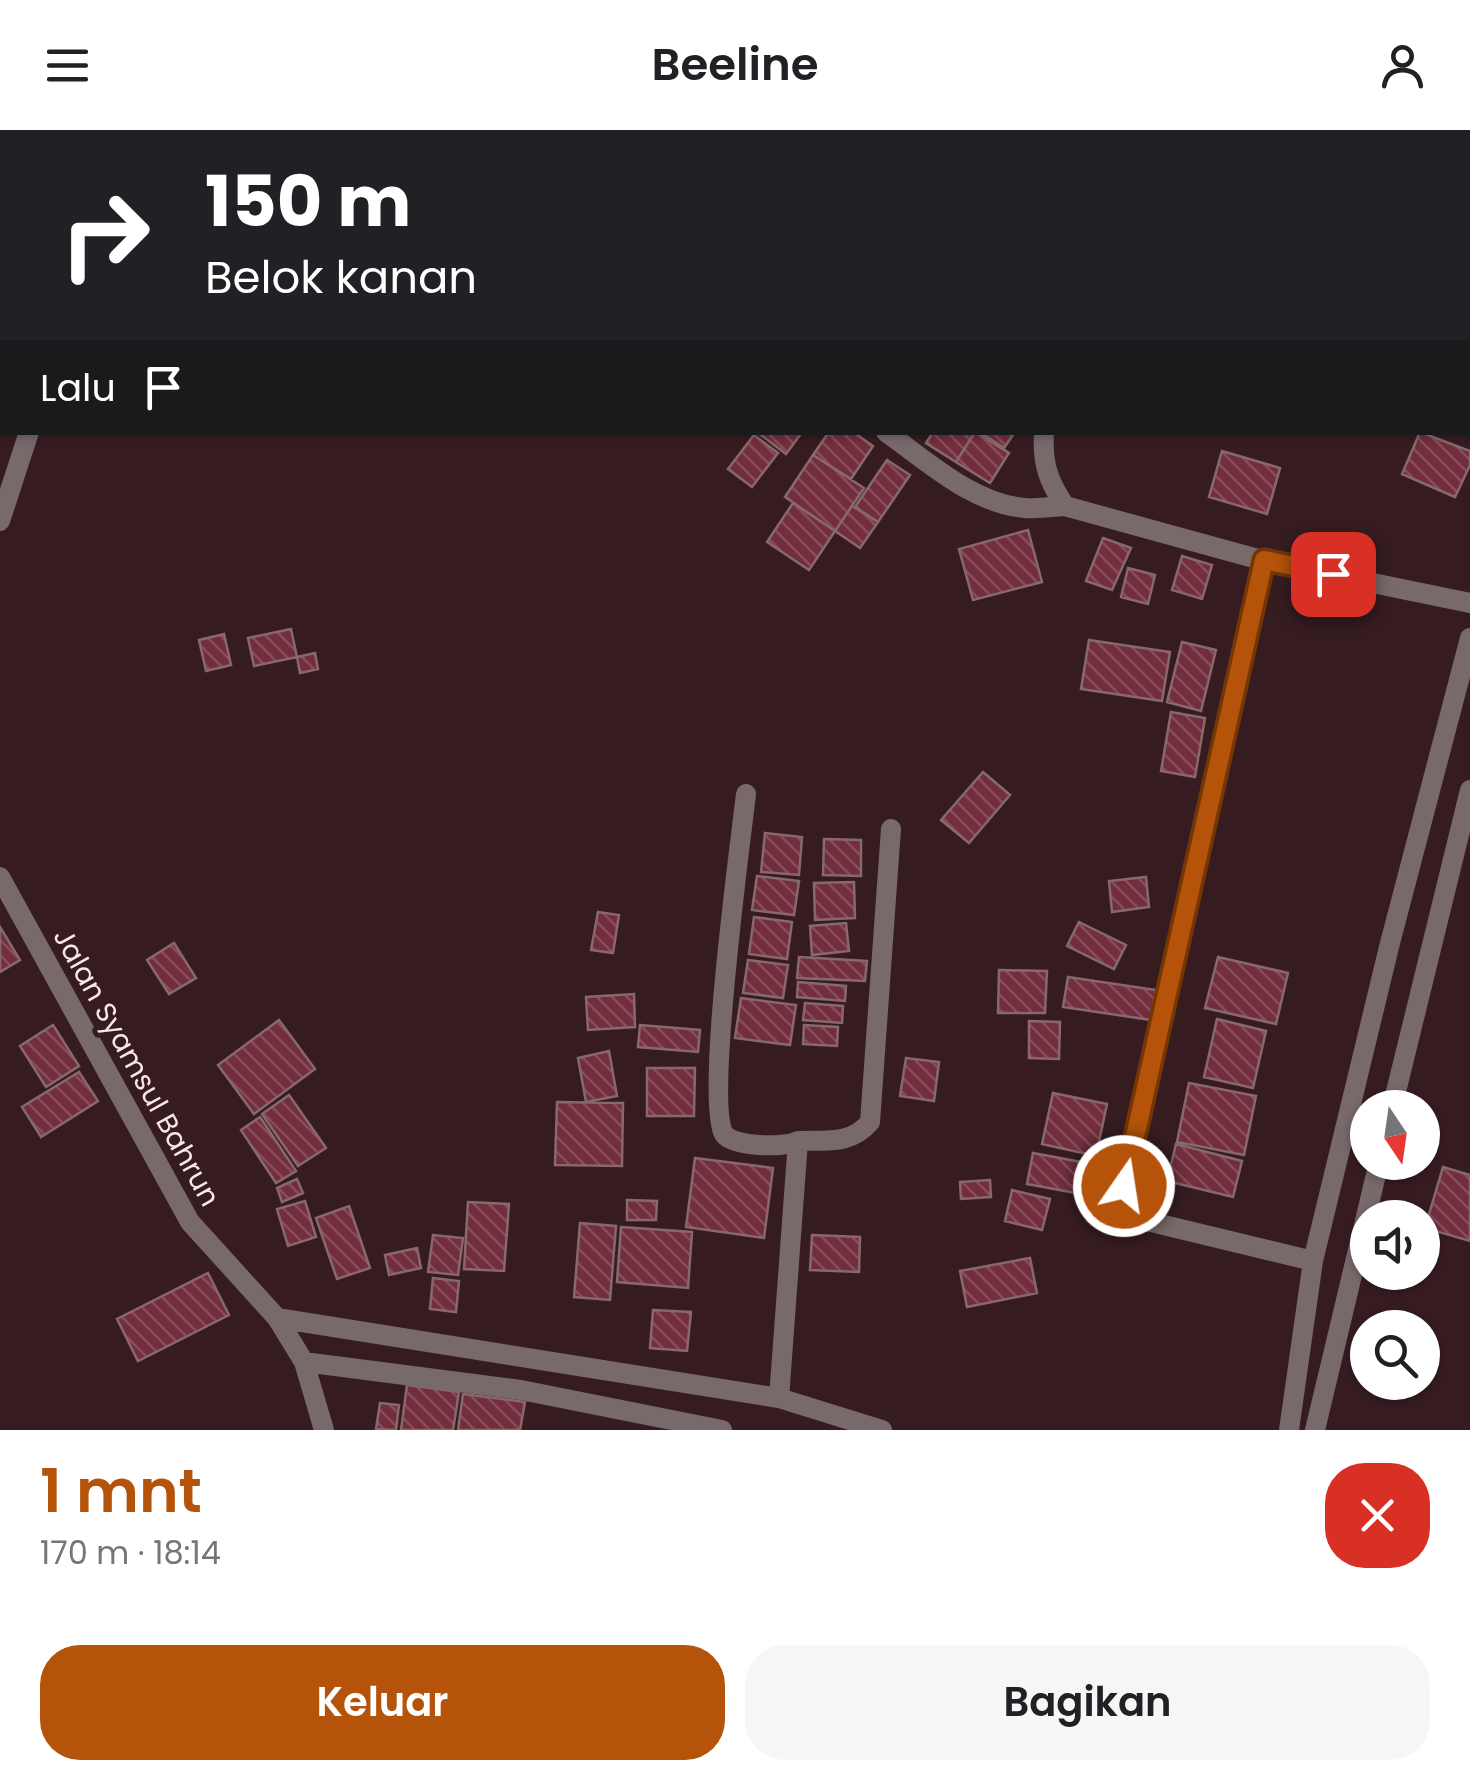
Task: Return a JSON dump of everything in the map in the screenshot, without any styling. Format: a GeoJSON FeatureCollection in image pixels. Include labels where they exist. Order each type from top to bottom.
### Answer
{"type":"FeatureCollection","features":[{"type":"Feature","properties":{"kind":"street"},"geometry":{"type":"LineString","coordinates":[[0,521],[29,435]]}},
{"type":"Feature","properties":{"kind":"street"},"geometry":{"type":"LineString","coordinates":[[890,435],[957,483],[1001,504],[1026,508],[1065,506],[1264,560],[1470,602]]}},
{"type":"Feature","properties":{"kind":"street"},"geometry":{"type":"LineString","coordinates":[[1044,435],[1042,456],[1048,482],[1065,506]]}},
{"type":"Feature","properties":{"kind":"street"},"geometry":{"type":"LineString","coordinates":[[1264,560],[1124,1186],[1128,1207],[1143,1220],[1313,1261]]}},
{"type":"Feature","properties":{"kind":"street"},"geometry":{"type":"LineString","coordinates":[[1289,1430],[1313,1261],[1470,638]]}},
{"type":"Feature","properties":{"kind":"street"},"geometry":{"type":"LineString","coordinates":[[1396,1090],[1470,790]]}},
{"type":"Feature","properties":{"kind":"street"},"geometry":{"type":"LineString","coordinates":[[746,794],[720,1044],[719,1116],[729,1140],[748,1144],[846,1140],[870,1122],[891,829]]}},
{"type":"Feature","properties":{"kind":"street","name":"Jalan Syamsul Bahrun"},"geometry":{"type":"LineString","coordinates":[[0,877],[190,1222],[277,1318],[304,1362],[324,1430]]}},
{"type":"Feature","properties":{"kind":"street"},"geometry":{"type":"LineString","coordinates":[[779,1398],[798,1141]]}},
{"type":"Feature","properties":{"kind":"street"},"geometry":{"type":"LineString","coordinates":[[1315,1430],[1375,1180]]}},
{"type":"Feature","properties":{"kind":"street"},"geometry":{"type":"LineString","coordinates":[[277,1318],[779,1398],[882,1430]]}},
{"type":"Feature","properties":{"kind":"street"},"geometry":{"type":"LineString","coordinates":[[304,1362],[521,1390],[722,1430]]}},
{"type":"Feature","properties":{"kind":"building"},"geometry":{"type":"Polygon","coordinates":[[[754,435],[778,453],[752,487],[728,469],[754,435]]]}},
{"type":"Feature","properties":{"kind":"building"},"geometry":{"type":"Polygon","coordinates":[[[761,435],[800,435],[786,454],[761,435]]]}},
{"type":"Feature","properties":{"kind":"building"},"geometry":{"type":"Polygon","coordinates":[[[827,435],[857,435],[873,446],[851,479],[813,455],[827,435]]]}},
{"type":"Feature","properties":{"kind":"building"},"geometry":{"type":"Polygon","coordinates":[[[931,435],[973,435],[956,462],[926,443],[931,435]]]}},
{"type":"Feature","properties":{"kind":"building"},"geometry":{"type":"Polygon","coordinates":[[[973,435],[980,435],[1009,453],[990,483],[956,462],[973,435]]]}},
{"type":"Feature","properties":{"kind":"building"},"geometry":{"type":"Polygon","coordinates":[[[984,435],[1013,435],[1004,448],[984,435]]]}},
{"type":"Feature","properties":{"kind":"building"},"geometry":{"type":"Polygon","coordinates":[[[1419,435],[1470,451],[1470,465],[1455,497],[1402,474],[1419,435]]]}},
{"type":"Feature","properties":{"kind":"building"},"geometry":{"type":"Polygon","coordinates":[[[1222,451],[1280,468],[1267,514],[1209,497],[1222,451]]]}},
{"type":"Feature","properties":{"kind":"building"},"geometry":{"type":"Polygon","coordinates":[[[813,455],[864,488],[835,531],[785,497],[813,455]]]}},
{"type":"Feature","properties":{"kind":"building"},"geometry":{"type":"Polygon","coordinates":[[[887,460],[910,475],[878,522],[855,507],[887,460]]]}},
{"type":"Feature","properties":{"kind":"building"},"geometry":{"type":"Polygon","coordinates":[[[793,503],[835,531],[809,570],[767,542],[793,503]]]}},
{"type":"Feature","properties":{"kind":"building"},"geometry":{"type":"Polygon","coordinates":[[[852,506],[878,522],[860,548],[835,531],[852,506]]]}},
{"type":"Feature","properties":{"kind":"building"},"geometry":{"type":"Polygon","coordinates":[[[1028,530],[1042,582],[973,600],[959,549],[1028,530]]]}},
{"type":"Feature","properties":{"kind":"building"},"geometry":{"type":"Polygon","coordinates":[[[1103,538],[1131,548],[1112,590],[1086,581],[1103,538]]]}},
{"type":"Feature","properties":{"kind":"building"},"geometry":{"type":"Polygon","coordinates":[[[1182,556],[1212,565],[1202,599],[1172,590],[1182,556]]]}},
{"type":"Feature","properties":{"kind":"building"},"geometry":{"type":"Polygon","coordinates":[[[1128,568],[1155,575],[1148,604],[1121,597],[1128,568]]]}},
{"type":"Feature","properties":{"kind":"building"},"geometry":{"type":"Polygon","coordinates":[[[291,629],[297,657],[254,666],[248,638],[291,629]]]}},
{"type":"Feature","properties":{"kind":"building"},"geometry":{"type":"Polygon","coordinates":[[[224,634],[231,665],[206,671],[199,640],[224,634]]]}},
{"type":"Feature","properties":{"kind":"building"},"geometry":{"type":"Polygon","coordinates":[[[1089,640],[1170,652],[1162,701],[1081,689],[1089,640]]]}},
{"type":"Feature","properties":{"kind":"building"},"geometry":{"type":"Polygon","coordinates":[[[1182,642],[1216,650],[1201,711],[1167,702],[1182,642]]]}},
{"type":"Feature","properties":{"kind":"building"},"geometry":{"type":"Polygon","coordinates":[[[315,653],[318,669],[300,673],[297,657],[315,653]]]}},
{"type":"Feature","properties":{"kind":"building"},"geometry":{"type":"Polygon","coordinates":[[[1171,712],[1205,718],[1195,777],[1161,771],[1171,712]]]}},
{"type":"Feature","properties":{"kind":"building"},"geometry":{"type":"Polygon","coordinates":[[[983,772],[1010,795],[969,843],[941,820],[983,772]]]}},
{"type":"Feature","properties":{"kind":"building"},"geometry":{"type":"Polygon","coordinates":[[[765,833],[802,837],[799,875],[761,872],[765,833]]]}},
{"type":"Feature","properties":{"kind":"building"},"geometry":{"type":"Polygon","coordinates":[[[824,839],[861,840],[861,876],[823,875],[824,839]]]}},
{"type":"Feature","properties":{"kind":"building"},"geometry":{"type":"Polygon","coordinates":[[[757,876],[799,881],[794,915],[752,910],[757,876]]]}},
{"type":"Feature","properties":{"kind":"building"},"geometry":{"type":"Polygon","coordinates":[[[1146,877],[1149,907],[1112,912],[1109,881],[1146,877]]]}},
{"type":"Feature","properties":{"kind":"building"},"geometry":{"type":"Polygon","coordinates":[[[854,882],[855,918],[815,920],[814,883],[854,882]]]}},
{"type":"Feature","properties":{"kind":"building"},"geometry":{"type":"Polygon","coordinates":[[[598,912],[619,915],[613,953],[591,950],[598,912]]]}},
{"type":"Feature","properties":{"kind":"building"},"geometry":{"type":"Polygon","coordinates":[[[754,917],[792,922],[787,959],[749,954],[754,917]]]}},
{"type":"Feature","properties":{"kind":"building"},"geometry":{"type":"Polygon","coordinates":[[[1079,922],[1126,945],[1114,969],[1067,946],[1079,922]]]}},
{"type":"Feature","properties":{"kind":"building"},"geometry":{"type":"Polygon","coordinates":[[[846,923],[849,951],[812,955],[810,926],[846,923]]]}},
{"type":"Feature","properties":{"kind":"building"},"geometry":{"type":"Polygon","coordinates":[[[0,927],[20,960],[0,972],[0,927]]]}},
{"type":"Feature","properties":{"kind":"building"},"geometry":{"type":"Polygon","coordinates":[[[174,943],[196,978],[169,994],[147,960],[174,943]]]}},
{"type":"Feature","properties":{"kind":"building"},"geometry":{"type":"Polygon","coordinates":[[[799,957],[867,961],[865,981],[797,978],[799,957]]]}},
{"type":"Feature","properties":{"kind":"building"},"geometry":{"type":"Polygon","coordinates":[[[1218,957],[1288,973],[1276,1024],[1205,1008],[1218,957]]]}},
{"type":"Feature","properties":{"kind":"building"},"geometry":{"type":"Polygon","coordinates":[[[748,960],[788,965],[783,998],[743,993],[748,960]]]}},
{"type":"Feature","properties":{"kind":"building"},"geometry":{"type":"Polygon","coordinates":[[[999,970],[1047,971],[1045,1013],[998,1013],[999,970]]]}},
{"type":"Feature","properties":{"kind":"building"},"geometry":{"type":"Polygon","coordinates":[[[1068,977],[1156,990],[1151,1020],[1063,1007],[1068,977]]]}},
{"type":"Feature","properties":{"kind":"building"},"geometry":{"type":"Polygon","coordinates":[[[798,982],[846,986],[845,1001],[797,997],[798,982]]]}},
{"type":"Feature","properties":{"kind":"building"},"geometry":{"type":"Polygon","coordinates":[[[634,994],[635,1027],[588,1030],[586,997],[634,994]]]}},
{"type":"Feature","properties":{"kind":"building"},"geometry":{"type":"Polygon","coordinates":[[[741,998],[796,1005],[790,1045],[735,1038],[741,998]]]}},
{"type":"Feature","properties":{"kind":"building"},"geometry":{"type":"Polygon","coordinates":[[[805,1003],[843,1006],[842,1023],[803,1020],[805,1003]]]}},
{"type":"Feature","properties":{"kind":"building"},"geometry":{"type":"Polygon","coordinates":[[[1217,1019],[1266,1031],[1253,1088],[1204,1077],[1217,1019]]]}},
{"type":"Feature","properties":{"kind":"building"},"geometry":{"type":"Polygon","coordinates":[[[279,1020],[315,1069],[254,1114],[218,1065],[279,1020]]]}},
{"type":"Feature","properties":{"kind":"building"},"geometry":{"type":"Polygon","coordinates":[[[1029,1021],[1060,1022],[1059,1059],[1029,1058],[1029,1021]]]}},
{"type":"Feature","properties":{"kind":"building"},"geometry":{"type":"Polygon","coordinates":[[[53,1025],[79,1066],[46,1087],[20,1046],[53,1025]]]}},
{"type":"Feature","properties":{"kind":"building"},"geometry":{"type":"Polygon","coordinates":[[[640,1025],[700,1030],[698,1052],[638,1047],[640,1025]]]}},
{"type":"Feature","properties":{"kind":"building"},"geometry":{"type":"Polygon","coordinates":[[[804,1025],[838,1027],[837,1046],[803,1044],[804,1025]]]}},
{"type":"Feature","properties":{"kind":"building"},"geometry":{"type":"Polygon","coordinates":[[[609,1051],[617,1096],[586,1102],[578,1058],[609,1051]]]}},
{"type":"Feature","properties":{"kind":"building"},"geometry":{"type":"Polygon","coordinates":[[[906,1058],[939,1062],[934,1101],[900,1096],[906,1058]]]}},
{"type":"Feature","properties":{"kind":"building"},"geometry":{"type":"Polygon","coordinates":[[[647,1068],[695,1068],[694,1116],[647,1116],[647,1068]]]}},
{"type":"Feature","properties":{"kind":"building"},"geometry":{"type":"Polygon","coordinates":[[[79,1072],[98,1101],[41,1137],[22,1107],[79,1072]]]}},
{"type":"Feature","properties":{"kind":"building"},"geometry":{"type":"Polygon","coordinates":[[[1189,1083],[1256,1096],[1244,1155],[1177,1142],[1189,1083]]]}},
{"type":"Feature","properties":{"kind":"building"},"geometry":{"type":"Polygon","coordinates":[[[1053,1093],[1107,1104],[1096,1156],[1042,1144],[1053,1093]]]}},
{"type":"Feature","properties":{"kind":"building"},"geometry":{"type":"Polygon","coordinates":[[[289,1095],[326,1148],[298,1166],[262,1114],[289,1095]]]}},
{"type":"Feature","properties":{"kind":"building"},"geometry":{"type":"Polygon","coordinates":[[[557,1102],[623,1103],[622,1166],[555,1165],[557,1102]]]}},
{"type":"Feature","properties":{"kind":"building"},"geometry":{"type":"Polygon","coordinates":[[[260,1117],[296,1171],[276,1183],[241,1130],[260,1117]]]}},
{"type":"Feature","properties":{"kind":"building"},"geometry":{"type":"Polygon","coordinates":[[[1176,1144],[1242,1161],[1233,1197],[1167,1181],[1176,1144]]]}},
{"type":"Feature","properties":{"kind":"building"},"geometry":{"type":"Polygon","coordinates":[[[1033,1153],[1087,1163],[1081,1194],[1027,1184],[1033,1153]]]}},
{"type":"Feature","properties":{"kind":"building"},"geometry":{"type":"Polygon","coordinates":[[[695,1158],[773,1168],[764,1238],[686,1227],[695,1158]]]}},
{"type":"Feature","properties":{"kind":"building"},"geometry":{"type":"Polygon","coordinates":[[[1443,1167],[1470,1175],[1470,1241],[1440,1232],[1440,1200],[1433,1200],[1443,1167]]]}},
{"type":"Feature","properties":{"kind":"building"},"geometry":{"type":"Polygon","coordinates":[[[297,1179],[303,1193],[282,1202],[277,1188],[297,1179]]]}},
{"type":"Feature","properties":{"kind":"building"},"geometry":{"type":"Polygon","coordinates":[[[990,1180],[991,1197],[961,1199],[960,1182],[990,1180]]]}},
{"type":"Feature","properties":{"kind":"building"},"geometry":{"type":"Polygon","coordinates":[[[1012,1190],[1050,1199],[1042,1230],[1005,1221],[1012,1190]]]}},
{"type":"Feature","properties":{"kind":"building"},"geometry":{"type":"Polygon","coordinates":[[[627,1200],[657,1201],[656,1220],[627,1220],[627,1200]]]}},
{"type":"Feature","properties":{"kind":"building"},"geometry":{"type":"Polygon","coordinates":[[[305,1201],[316,1237],[288,1246],[277,1209],[305,1201]]]}},
{"type":"Feature","properties":{"kind":"building"},"geometry":{"type":"Polygon","coordinates":[[[468,1202],[509,1204],[504,1271],[464,1269],[468,1202]]]}},
{"type":"Feature","properties":{"kind":"building"},"geometry":{"type":"Polygon","coordinates":[[[349,1206],[370,1268],[337,1279],[316,1218],[349,1206]]]}},
{"type":"Feature","properties":{"kind":"building"},"geometry":{"type":"Polygon","coordinates":[[[580,1223],[616,1226],[610,1300],[574,1297],[580,1223]]]}},
{"type":"Feature","properties":{"kind":"building"},"geometry":{"type":"Polygon","coordinates":[[[621,1227],[692,1232],[688,1288],[617,1282],[621,1227]]]}},
{"type":"Feature","properties":{"kind":"building"},"geometry":{"type":"Polygon","coordinates":[[[433,1235],[463,1238],[458,1275],[428,1272],[433,1235]]]}},
{"type":"Feature","properties":{"kind":"building"},"geometry":{"type":"Polygon","coordinates":[[[812,1235],[860,1237],[859,1272],[810,1270],[812,1235]]]}},
{"type":"Feature","properties":{"kind":"building"},"geometry":{"type":"Polygon","coordinates":[[[417,1248],[421,1268],[389,1275],[385,1255],[417,1248]]]}},
{"type":"Feature","properties":{"kind":"building"},"geometry":{"type":"Polygon","coordinates":[[[1030,1258],[1037,1293],[967,1307],[960,1271],[1030,1258]]]}},
{"type":"Feature","properties":{"kind":"building"},"geometry":{"type":"Polygon","coordinates":[[[208,1273],[229,1315],[138,1361],[117,1319],[208,1273]]]}},
{"type":"Feature","properties":{"kind":"building"},"geometry":{"type":"Polygon","coordinates":[[[433,1278],[459,1281],[456,1312],[430,1309],[433,1278]]]}},
{"type":"Feature","properties":{"kind":"building"},"geometry":{"type":"Polygon","coordinates":[[[653,1310],[691,1312],[687,1351],[650,1348],[653,1310]]]}},
{"type":"Feature","properties":{"kind":"building"},"geometry":{"type":"Polygon","coordinates":[[[407,1385],[459,1392],[453,1430],[401,1430],[407,1385]]]}},
{"type":"Feature","properties":{"kind":"building"},"geometry":{"type":"Polygon","coordinates":[[[463,1394],[525,1402],[520,1430],[458,1430],[463,1394]]]}},
{"type":"Feature","properties":{"kind":"building"},"geometry":{"type":"Polygon","coordinates":[[[380,1403],[399,1405],[396,1430],[376,1429],[380,1403]]]}},
{"type":"Feature","properties":{"kind":"route"},"geometry":{"type":"LineString","coordinates":[[1124,1186],[1264,560],[1333,574]]}}]}
